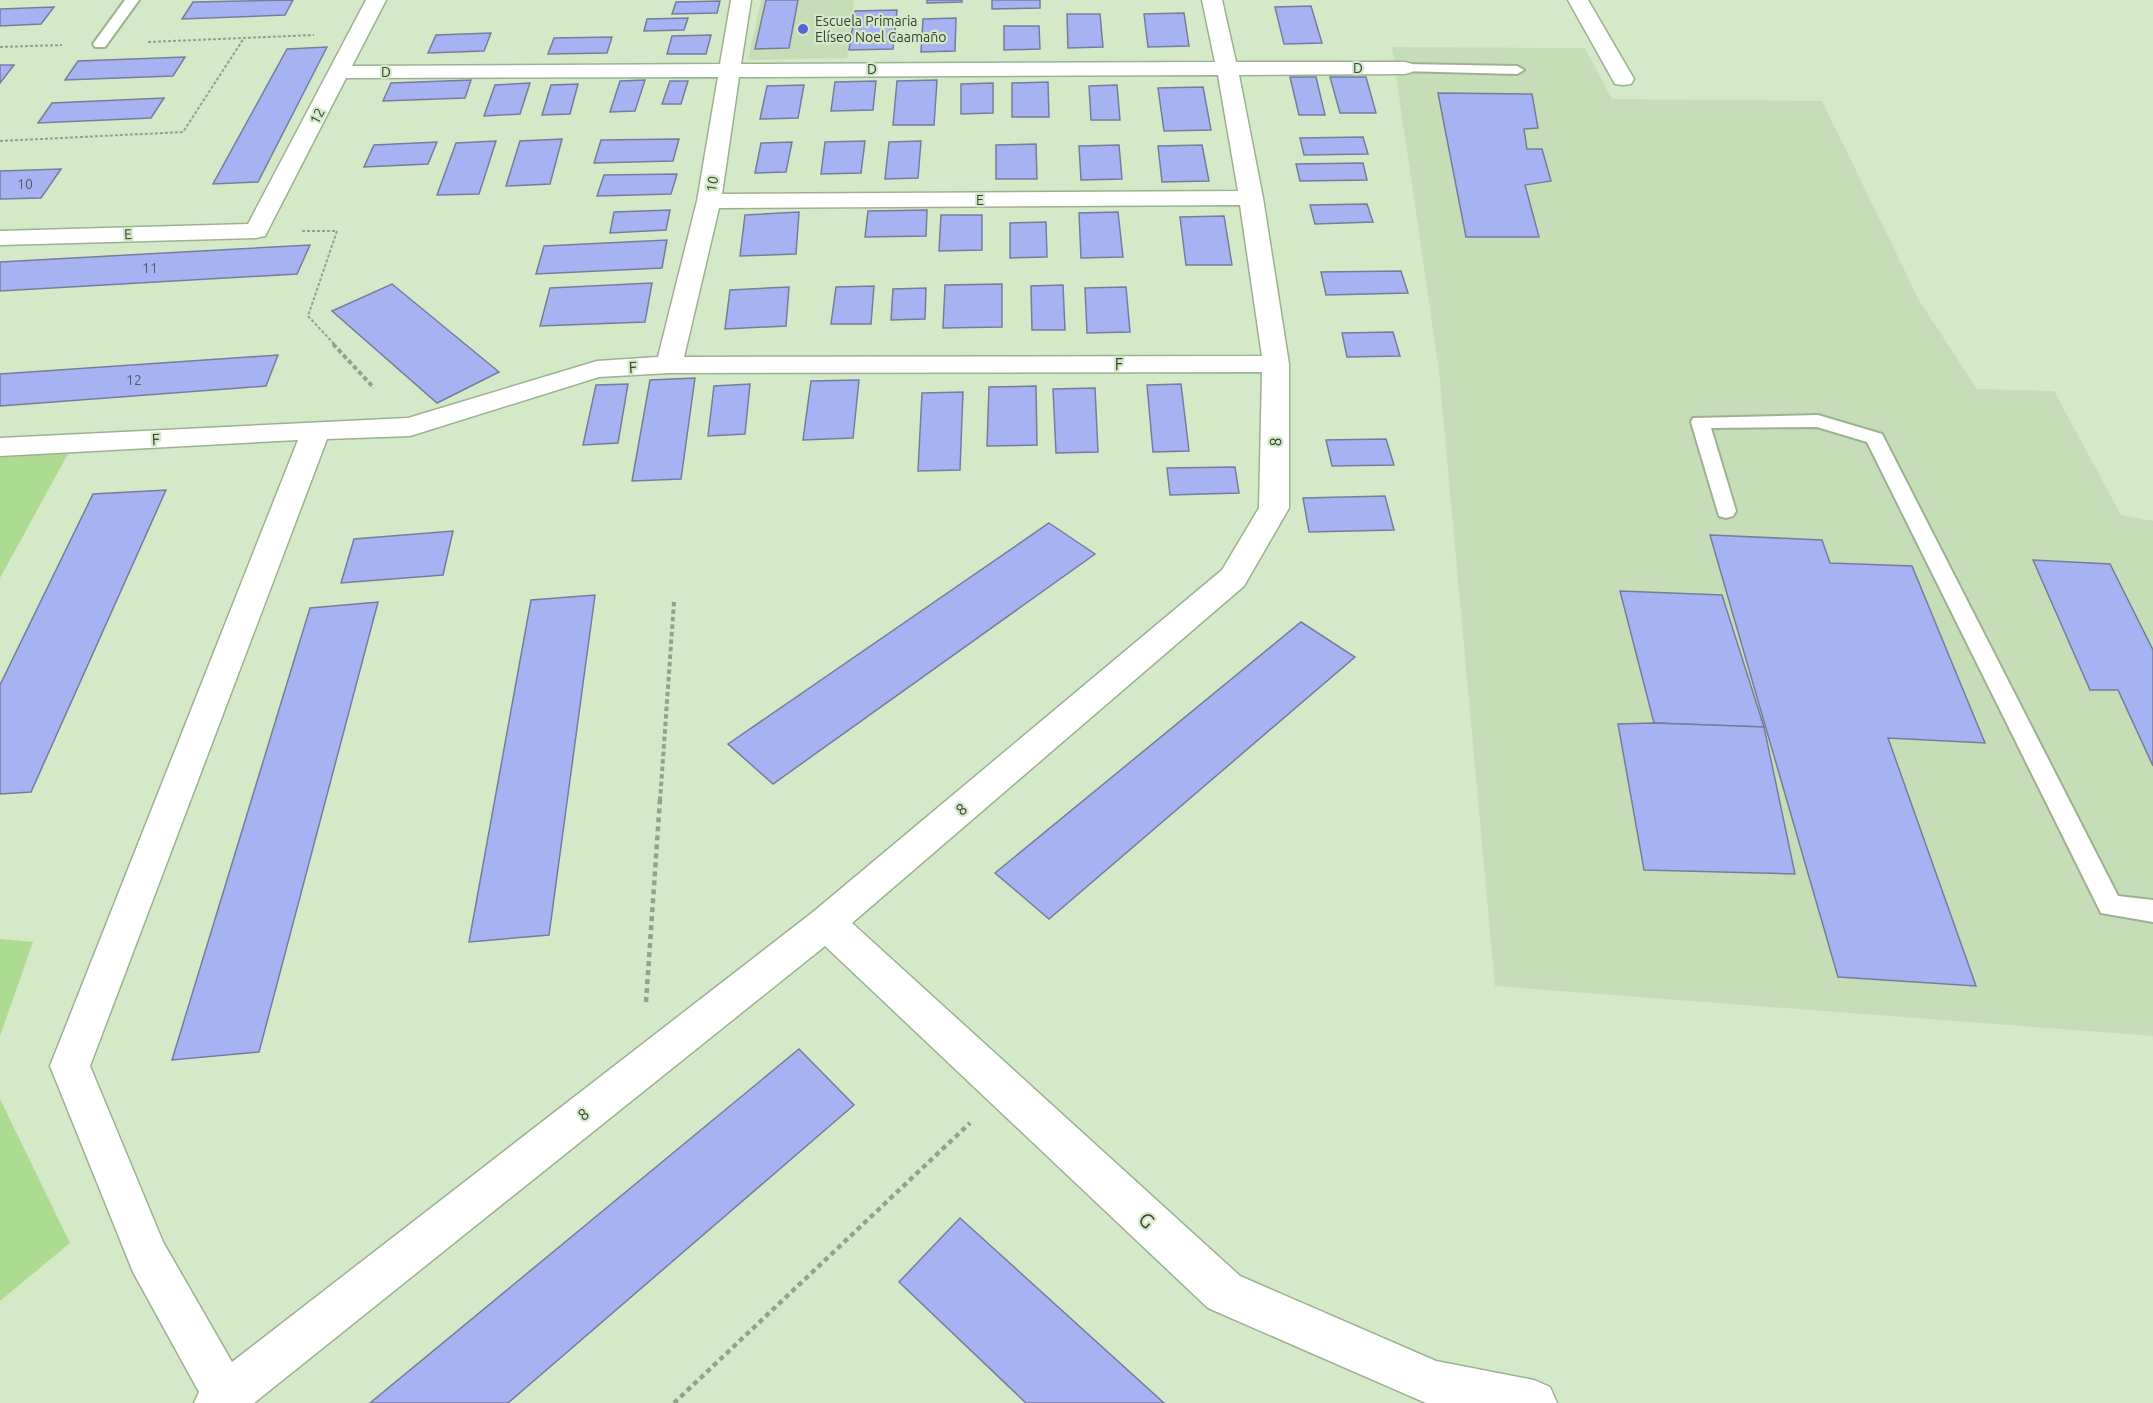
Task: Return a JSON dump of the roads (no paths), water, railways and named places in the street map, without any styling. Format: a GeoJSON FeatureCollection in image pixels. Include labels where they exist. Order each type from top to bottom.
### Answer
{"type":"FeatureCollection","features":[{"type":"Feature","properties":{"kind":"street","name":"12"},"geometry":{"type":"LineString","coordinates":[[256,231],[376,0]]}},
{"type":"Feature","properties":{"kind":"street","name":"10"},"geometry":{"type":"LineString","coordinates":[[669,365],[709,201],[741,0]]}},
{"type":"Feature","properties":{"kind":"street","name":"8"},"geometry":{"type":"LineString","coordinates":[[221,1400],[826,923],[1233,578],[1274,508],[1276,364],[1251,198],[1212,0]]}},
{"type":"Feature","properties":{"kind":"street"},"geometry":{"type":"LineString","coordinates":[[1578,0],[1623,80]]}},
{"type":"Feature","properties":{"kind":"street","name":"D"},"geometry":{"type":"LineString","coordinates":[[340,72],[1405,68]]}},
{"type":"Feature","properties":{"kind":"street","name":"E"},"geometry":{"type":"LineString","coordinates":[[709,201],[1251,198]]}},
{"type":"Feature","properties":{"kind":"street","name":"E"},"geometry":{"type":"LineString","coordinates":[[0,238],[256,231]]}},
{"type":"Feature","properties":{"kind":"street","name":"F"},"geometry":{"type":"LineString","coordinates":[[0,447],[410,427],[597,369],[669,365],[1276,364]]}},
{"type":"Feature","properties":{"kind":"street"},"geometry":{"type":"LineString","coordinates":[[221,1400],[148,1257],[70,1066],[316,430]]}},
{"type":"Feature","properties":{"kind":"street","name":"G"},"geometry":{"type":"LineString","coordinates":[[826,923],[1224,1292],[1435,1384],[1534,1403]]}},
{"type":"Feature","properties":{"kind":"lane"},"geometry":{"type":"LineString","coordinates":[[100,44],[132,0]]}},
{"type":"Feature","properties":{"kind":"lane"},"geometry":{"type":"LineString","coordinates":[[1405,68],[1517,69]]}},
{"type":"Feature","properties":{"kind":"lane"},"geometry":{"type":"LineString","coordinates":[[1726,511],[1700,422],[1818,422],[1875,438],[2110,906],[2153,911]]}},
{"type":"Feature","properties":{"kind":"place","name":"Escuela Primaria Elíseo Noel Caamaño"},"geometry":{"type":"Point","coordinates":[803,29]}}]}
